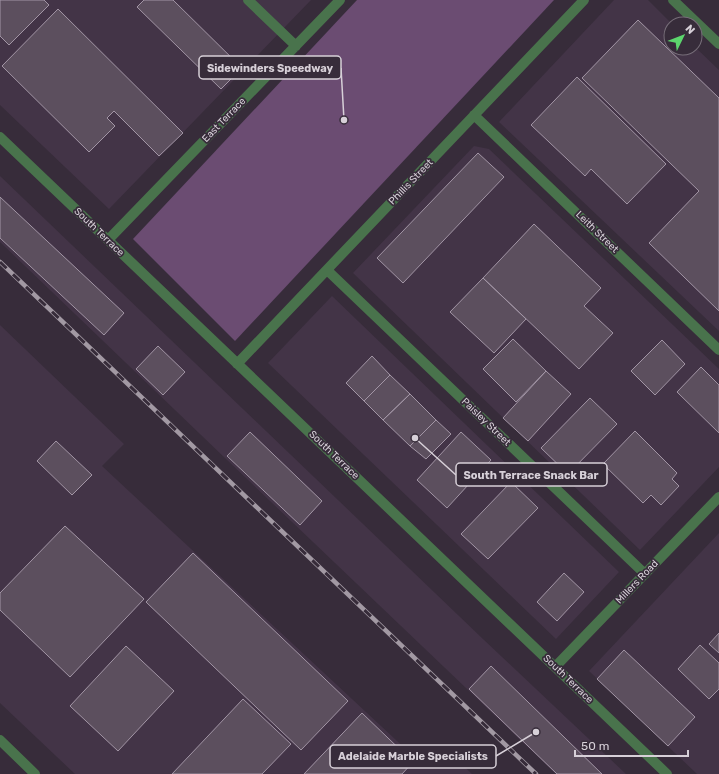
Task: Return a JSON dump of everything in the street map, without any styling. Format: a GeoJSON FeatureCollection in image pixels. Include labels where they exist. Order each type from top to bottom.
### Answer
{"type":"FeatureCollection","features":[{"type":"Feature","properties":{"kind":"street"},"geometry":{"type":"LineString","coordinates":[[248,0],[296,46]]}},
{"type":"Feature","properties":{"kind":"street","name":"East Terrace"},"geometry":{"type":"LineString","coordinates":[[108,240],[340,0]]}},
{"type":"Feature","properties":{"kind":"street","name":"Phillis Street"},"geometry":{"type":"LineString","coordinates":[[238,364],[584,0]]}},
{"type":"Feature","properties":{"kind":"street"},"geometry":{"type":"LineString","coordinates":[[673,0],[719,44]]}},
{"type":"Feature","properties":{"kind":"street","name":"Leith Street"},"geometry":{"type":"LineString","coordinates":[[474,115],[719,350]]}},
{"type":"Feature","properties":{"kind":"street","name":"South Terrace"},"geometry":{"type":"LineString","coordinates":[[0,137],[667,774]]}},
{"type":"Feature","properties":{"kind":"street","name":"Paisley Street"},"geometry":{"type":"LineString","coordinates":[[327,270],[645,574]]}},
{"type":"Feature","properties":{"kind":"street","name":"Millers Road"},"geometry":{"type":"LineString","coordinates":[[555,667],[719,497]]}},
{"type":"Feature","properties":{"kind":"street"},"geometry":{"type":"LineString","coordinates":[[0,740],[35,774]]}},
{"type":"Feature","properties":{"kind":"shaded area"},"geometry":{"type":"Polygon","coordinates":[[[0,0],[311,0],[109,209],[0,105],[0,0]]]}},
{"type":"Feature","properties":{"kind":"shaded area"},"geometry":{"type":"Polygon","coordinates":[[[357,0],[554,0],[235,341],[133,239],[357,0]]]}},
{"type":"Feature","properties":{"kind":"shaded area"},"geometry":{"type":"Polygon","coordinates":[[[614,0],[648,0],[664,16],[663,56],[703,56],[703,55],[719,70],[719,331],[499,122],[614,0]]]}},
{"type":"Feature","properties":{"kind":"shaded area"},"geometry":{"type":"Polygon","coordinates":[[[474,146],[489,149],[719,369],[719,467],[640,550],[353,273],[474,146]]]}},
{"type":"Feature","properties":{"kind":"shaded area"},"geometry":{"type":"Polygon","coordinates":[[[0,176],[626,774],[556,774],[225,458],[0,242],[0,176]]]}},
{"type":"Feature","properties":{"kind":"shaded area"},"geometry":{"type":"Polygon","coordinates":[[[332,296],[619,572],[556,639],[268,363],[332,296]]]}},
{"type":"Feature","properties":{"kind":"shaded area"},"geometry":{"type":"Polygon","coordinates":[[[0,325],[124,444],[102,466],[425,767],[445,748],[472,774],[75,774],[0,703],[0,325]]]}},
{"type":"Feature","properties":{"kind":"shaded area"},"geometry":{"type":"Polygon","coordinates":[[[719,533],[719,774],[697,774],[589,671],[719,533]]]}},
{"type":"Feature","properties":{"kind":"building"},"geometry":{"type":"Polygon","coordinates":[[[0,0],[44,0],[49,5],[9,45],[0,36],[0,0]]]}},
{"type":"Feature","properties":{"kind":"building"},"geometry":{"type":"Polygon","coordinates":[[[144,0],[173,0],[242,68],[221,89],[137,7],[144,0]]]}},
{"type":"Feature","properties":{"kind":"building"},"geometry":{"type":"Polygon","coordinates":[[[58,9],[183,133],[159,156],[114,111],[107,118],[115,126],[89,152],[2,66],[58,9]]]}},
{"type":"Feature","properties":{"kind":"building"},"geometry":{"type":"Polygon","coordinates":[[[638,20],[663,44],[663,56],[675,56],[719,98],[719,311],[649,243],[699,191],[582,78],[638,20]]]}},
{"type":"Feature","properties":{"kind":"building"},"geometry":{"type":"Polygon","coordinates":[[[577,77],[666,164],[627,204],[591,169],[585,176],[531,125],[577,77]]]}},
{"type":"Feature","properties":{"kind":"building"},"geometry":{"type":"Polygon","coordinates":[[[478,153],[504,177],[403,283],[377,258],[478,153]]]}},
{"type":"Feature","properties":{"kind":"building"},"geometry":{"type":"Polygon","coordinates":[[[0,197],[124,313],[104,335],[0,238],[0,197]]]}},
{"type":"Feature","properties":{"kind":"building"},"geometry":{"type":"Polygon","coordinates":[[[534,224],[601,288],[584,306],[613,333],[579,369],[483,278],[534,224]]]}},
{"type":"Feature","properties":{"kind":"building"},"geometry":{"type":"Polygon","coordinates":[[[483,278],[526,319],[494,353],[450,312],[483,278]]]}},
{"type":"Feature","properties":{"kind":"building"},"geometry":{"type":"Polygon","coordinates":[[[513,339],[546,371],[516,402],[483,369],[513,339]]]}},
{"type":"Feature","properties":{"kind":"building"},"geometry":{"type":"Polygon","coordinates":[[[662,340],[685,364],[655,395],[631,371],[662,340]]]}},
{"type":"Feature","properties":{"kind":"building"},"geometry":{"type":"Polygon","coordinates":[[[158,346],[185,372],[163,395],[136,369],[158,346]]]}},
{"type":"Feature","properties":{"kind":"building"},"geometry":{"type":"Polygon","coordinates":[[[372,356],[390,375],[364,401],[346,383],[372,356]]]}},
{"type":"Feature","properties":{"kind":"building"},"geometry":{"type":"Polygon","coordinates":[[[701,367],[719,385],[719,433],[677,392],[701,367]]]}},
{"type":"Feature","properties":{"kind":"building"},"geometry":{"type":"Polygon","coordinates":[[[546,371],[571,394],[528,441],[503,418],[546,371]]]}},
{"type":"Feature","properties":{"kind":"building"},"geometry":{"type":"Polygon","coordinates":[[[390,375],[410,394],[383,420],[364,401],[390,375]]]}},
{"type":"Feature","properties":{"kind":"building"},"geometry":{"type":"Polygon","coordinates":[[[410,394],[436,420],[410,446],[383,420],[410,394]]]}},
{"type":"Feature","properties":{"kind":"building"},"geometry":{"type":"Polygon","coordinates":[[[590,398],[617,424],[568,474],[541,448],[590,398]]]}},
{"type":"Feature","properties":{"kind":"building"},"geometry":{"type":"Polygon","coordinates":[[[436,420],[451,434],[426,459],[410,446],[436,420]]]}},
{"type":"Feature","properties":{"kind":"building"},"geometry":{"type":"Polygon","coordinates":[[[635,431],[677,473],[672,479],[679,486],[661,505],[651,495],[643,503],[603,464],[635,431]]]}},
{"type":"Feature","properties":{"kind":"building"},"geometry":{"type":"Polygon","coordinates":[[[250,432],[322,501],[300,525],[227,456],[250,432]]]}},
{"type":"Feature","properties":{"kind":"building"},"geometry":{"type":"Polygon","coordinates":[[[461,432],[491,460],[447,508],[417,480],[461,432]]]}},
{"type":"Feature","properties":{"kind":"building"},"geometry":{"type":"Polygon","coordinates":[[[56,441],[92,475],[72,495],[37,461],[56,441]]]}},
{"type":"Feature","properties":{"kind":"building"},"geometry":{"type":"Polygon","coordinates":[[[511,482],[538,508],[488,559],[461,534],[511,482]]]}},
{"type":"Feature","properties":{"kind":"building"},"geometry":{"type":"Polygon","coordinates":[[[65,526],[144,599],[70,677],[0,610],[0,593],[65,526]]]}},
{"type":"Feature","properties":{"kind":"building"},"geometry":{"type":"Polygon","coordinates":[[[193,553],[348,701],[301,750],[146,602],[193,553]]]}},
{"type":"Feature","properties":{"kind":"building"},"geometry":{"type":"Polygon","coordinates":[[[564,573],[584,592],[557,621],[537,602],[564,573]]]}},
{"type":"Feature","properties":{"kind":"building"},"geometry":{"type":"Polygon","coordinates":[[[719,633],[719,653],[709,644],[719,633]]]}},
{"type":"Feature","properties":{"kind":"building"},"geometry":{"type":"Polygon","coordinates":[[[700,645],[719,663],[719,689],[709,699],[678,669],[700,645]]]}},
{"type":"Feature","properties":{"kind":"building"},"geometry":{"type":"Polygon","coordinates":[[[126,646],[174,691],[118,751],[70,706],[126,646]]]}},
{"type":"Feature","properties":{"kind":"building"},"geometry":{"type":"Polygon","coordinates":[[[624,650],[695,717],[668,746],[597,679],[624,650]]]}},
{"type":"Feature","properties":{"kind":"building"},"geometry":{"type":"Polygon","coordinates":[[[491,666],[602,774],[557,774],[469,689],[491,666]]]}},
{"type":"Feature","properties":{"kind":"building"},"geometry":{"type":"Polygon","coordinates":[[[243,699],[291,744],[262,774],[172,774],[243,699]]]}},
{"type":"Feature","properties":{"kind":"building"},"geometry":{"type":"Polygon","coordinates":[[[362,713],[413,762],[402,774],[304,774],[362,713]]]}},
{"type":"Feature","properties":{"kind":"railway"},"geometry":{"type":"LineString","coordinates":[[0,262],[536,774]]}},
{"type":"Feature","properties":{"kind":"place","name":"Sidewinders Speedway"},"geometry":{"type":"Point","coordinates":[344,120]}},
{"type":"Feature","properties":{"kind":"place","name":"South Terrace Snack Bar"},"geometry":{"type":"Point","coordinates":[415,438]}},
{"type":"Feature","properties":{"kind":"place","name":"Adelaide Marble Specialists"},"geometry":{"type":"Point","coordinates":[536,732]}}]}
